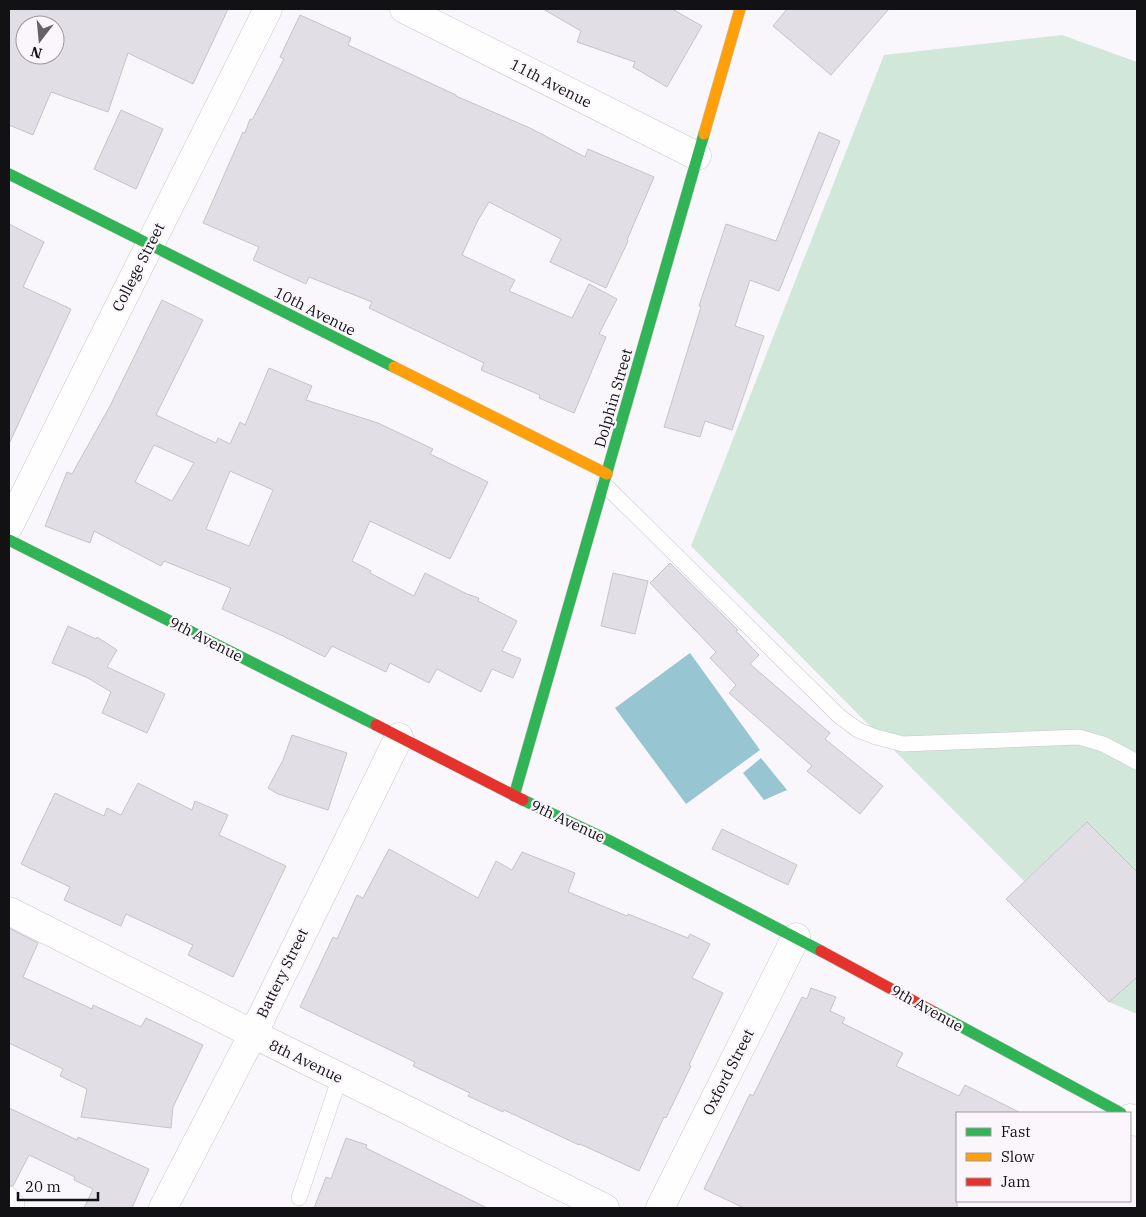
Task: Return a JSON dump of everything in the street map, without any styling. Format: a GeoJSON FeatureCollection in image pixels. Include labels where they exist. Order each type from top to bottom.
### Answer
{"type":"FeatureCollection","features":[{"type":"Feature","properties":{"kind":"street","name":"College Street"},"geometry":{"type":"LineString","coordinates":[[9,526],[268,9]]}},
{"type":"Feature","properties":{"kind":"street","name":"11th Avenue"},"geometry":{"type":"LineString","coordinates":[[404,9],[697,156]]}},
{"type":"Feature","properties":{"kind":"street","name":"Dolphin Street"},"geometry":{"type":"LineString","coordinates":[[514,796],[740,9]]}},
{"type":"Feature","properties":{"kind":"street","name":"10th Avenue"},"geometry":{"type":"LineString","coordinates":[[9,174],[606,479]]}},
{"type":"Feature","properties":{"kind":"street","name":"9th Avenue"},"geometry":{"type":"LineString","coordinates":[[9,540],[514,796],[610,841],[796,937],[1119,1112]]}},
{"type":"Feature","properties":{"kind":"street","name":"Battery Street"},"geometry":{"type":"LineString","coordinates":[[163,1208],[252,1034],[399,737]]}},
{"type":"Feature","properties":{"kind":"street","name":"8th Avenue"},"geometry":{"type":"LineString","coordinates":[[9,910],[252,1034],[606,1208]]}},
{"type":"Feature","properties":{"kind":"street","name":"Oxford Street"},"geometry":{"type":"LineString","coordinates":[[660,1208],[796,937]]}},
{"type":"Feature","properties":{"kind":"lane"},"geometry":{"type":"LineString","coordinates":[[606,479],[839,716],[858,730],[903,744],[1079,737],[1103,744],[1137,762]]}},
{"type":"Feature","properties":{"kind":"lane"},"geometry":{"type":"LineString","coordinates":[[299,1198],[340,1077]]}},
{"type":"Feature","properties":{"kind":"lane"},"geometry":{"type":"LineString","coordinates":[[9,1194],[16,1203],[17,1208]]}},
{"type":"Feature","properties":{"kind":"green space"},"geometry":{"type":"Polygon","coordinates":[[[1062,35],[1137,62],[1137,872],[1087,822],[1024,881],[691,546],[884,55],[1062,35]]]}},
{"type":"Feature","properties":{"kind":"green space"},"geometry":{"type":"Polygon","coordinates":[[[1137,977],[1137,1014],[1109,1002],[1137,977]]]}},
{"type":"Feature","properties":{"kind":"water"},"geometry":{"type":"Polygon","coordinates":[[[690,653],[760,750],[686,804],[615,708],[690,653]]]}},
{"type":"Feature","properties":{"kind":"water"},"geometry":{"type":"Polygon","coordinates":[[[761,758],[787,790],[764,800],[743,773],[761,758]]]}},
{"type":"Feature","properties":{"kind":"building"},"geometry":{"type":"Polygon","coordinates":[[[9,9],[228,9],[193,84],[128,53],[108,112],[51,92],[33,135],[9,125],[9,9]]]}},
{"type":"Feature","properties":{"kind":"building"},"geometry":{"type":"Polygon","coordinates":[[[543,9],[672,9],[702,26],[667,87],[633,67],[635,62],[577,42],[581,31],[543,9]]]}},
{"type":"Feature","properties":{"kind":"building"},"geometry":{"type":"Polygon","coordinates":[[[787,9],[889,9],[831,75],[773,26],[787,9]]]}},
{"type":"Feature","properties":{"kind":"building"},"geometry":{"type":"Polygon","coordinates":[[[300,15],[351,38],[348,45],[456,96],[530,128],[585,157],[588,149],[654,177],[628,241],[606,288],[550,262],[561,239],[489,202],[477,222],[462,255],[515,280],[509,291],[572,318],[589,284],[617,299],[599,334],[606,337],[574,413],[539,398],[540,395],[481,370],[484,363],[369,308],[372,302],[309,277],[306,284],[253,260],[259,247],[203,223],[243,132],[245,133],[250,119],[252,120],[284,59],[280,57],[300,15]]]}},
{"type":"Feature","properties":{"kind":"building"},"geometry":{"type":"Polygon","coordinates":[[[121,110],[163,129],[136,189],[94,169],[121,110]]]}},
{"type":"Feature","properties":{"kind":"building"},"geometry":{"type":"Polygon","coordinates":[[[819,132],[840,141],[779,291],[750,280],[735,326],[764,336],[732,430],[705,421],[700,437],[664,427],[701,307],[699,306],[726,224],[776,241],[819,132]]]}},
{"type":"Feature","properties":{"kind":"building"},"geometry":{"type":"Polygon","coordinates":[[[9,224],[44,242],[23,287],[71,309],[9,444],[9,224]]]}},
{"type":"Feature","properties":{"kind":"building"},"geometry":{"type":"Polygon","coordinates":[[[162,300],[203,320],[156,415],[216,443],[218,438],[230,444],[240,422],[245,425],[269,368],[312,386],[306,400],[378,423],[433,449],[430,454],[488,482],[450,559],[370,521],[352,561],[371,571],[370,573],[414,596],[425,573],[479,598],[478,601],[517,621],[502,651],[521,659],[513,678],[492,669],[481,692],[437,669],[429,683],[390,663],[386,672],[332,646],[325,657],[222,609],[231,588],[164,561],[161,566],[94,531],[90,543],[45,526],[67,472],[72,474],[110,406],[162,300]],[[154,445],[135,482],[172,501],[194,463],[154,445]],[[230,471],[206,529],[249,546],[273,490],[230,471]]]}},
{"type":"Feature","properties":{"kind":"building"},"geometry":{"type":"Polygon","coordinates":[[[670,563],[738,630],[736,631],[759,655],[750,664],[830,733],[825,739],[883,786],[860,814],[807,771],[812,766],[729,693],[736,685],[710,658],[716,652],[650,583],[670,563]]]}},
{"type":"Feature","properties":{"kind":"building"},"geometry":{"type":"Polygon","coordinates":[[[613,573],[648,581],[635,634],[601,626],[613,573]]]}},
{"type":"Feature","properties":{"kind":"building"},"geometry":{"type":"Polygon","coordinates":[[[68,626],[96,639],[97,637],[117,650],[107,667],[165,694],[147,733],[102,713],[111,692],[88,678],[52,663],[68,626]]]}},
{"type":"Feature","properties":{"kind":"building"},"geometry":{"type":"Polygon","coordinates":[[[292,735],[347,753],[328,810],[278,794],[268,788],[283,760],[292,735]]]}},
{"type":"Feature","properties":{"kind":"building"},"geometry":{"type":"Polygon","coordinates":[[[138,783],[192,810],[195,801],[228,815],[219,835],[286,866],[233,977],[188,955],[193,945],[126,914],[121,926],[64,900],[70,887],[21,864],[55,793],[104,816],[107,808],[121,815],[138,783]]]}},
{"type":"Feature","properties":{"kind":"building"},"geometry":{"type":"Polygon","coordinates":[[[1087,822],[1137,872],[1137,977],[1109,1002],[1006,899],[1087,822]]]}},
{"type":"Feature","properties":{"kind":"building"},"geometry":{"type":"Polygon","coordinates":[[[722,829],[797,865],[788,885],[712,849],[722,829]]]}},
{"type":"Feature","properties":{"kind":"building"},"geometry":{"type":"Polygon","coordinates":[[[389,849],[478,898],[496,861],[512,870],[522,852],[575,873],[568,892],[688,938],[690,934],[710,944],[692,978],[723,993],[689,1065],[691,1066],[666,1118],[664,1117],[639,1171],[504,1110],[503,1112],[468,1096],[470,1093],[413,1066],[415,1062],[300,1007],[333,937],[337,939],[357,895],[363,898],[389,849]]]}},
{"type":"Feature","properties":{"kind":"building"},"geometry":{"type":"Polygon","coordinates":[[[9,928],[38,943],[23,977],[92,1009],[93,1005],[141,1027],[146,1018],[203,1045],[173,1107],[171,1128],[81,1117],[87,1089],[60,1076],[63,1069],[9,1043],[9,928]]]}},
{"type":"Feature","properties":{"kind":"building"},"geometry":{"type":"Polygon","coordinates":[[[811,988],[836,997],[830,1011],[845,1018],[842,1023],[903,1053],[896,1066],[959,1096],[965,1085],[1019,1112],[956,1112],[957,1208],[744,1208],[704,1189],[750,1094],[753,1096],[802,997],[807,999],[811,988]]]}},
{"type":"Feature","properties":{"kind":"building"},"geometry":{"type":"Polygon","coordinates":[[[9,1108],[77,1140],[78,1137],[149,1169],[132,1208],[84,1208],[93,1189],[74,1180],[75,1177],[29,1155],[13,1186],[9,1185],[9,1108]]]}},
{"type":"Feature","properties":{"kind":"building"},"geometry":{"type":"Polygon","coordinates":[[[346,1138],[367,1145],[366,1148],[487,1208],[314,1208],[326,1177],[331,1179],[346,1138]]]}},
{"type":"Feature","properties":{"kind":"traffic: fast"},"geometry":{"type":"LineString","coordinates":[[514,796],[704,134]]}},
{"type":"Feature","properties":{"kind":"traffic: fast"},"geometry":{"type":"LineString","coordinates":[[9,174],[394,367]]}},
{"type":"Feature","properties":{"kind":"traffic: fast"},"geometry":{"type":"LineString","coordinates":[[9,540],[376,725]]}},
{"type":"Feature","properties":{"kind":"traffic: fast"},"geometry":{"type":"LineString","coordinates":[[523,800],[610,841],[821,951]]}},
{"type":"Feature","properties":{"kind":"traffic: fast"},"geometry":{"type":"LineString","coordinates":[[934,1012],[1119,1112]]}},
{"type":"Feature","properties":{"kind":"traffic: slow"},"geometry":{"type":"LineString","coordinates":[[704,134],[740,9]]}},
{"type":"Feature","properties":{"kind":"traffic: slow"},"geometry":{"type":"LineString","coordinates":[[394,367],[607,474]]}},
{"type":"Feature","properties":{"kind":"traffic: jam"},"geometry":{"type":"LineString","coordinates":[[376,725],[523,800]]}},
{"type":"Feature","properties":{"kind":"traffic: jam"},"geometry":{"type":"LineString","coordinates":[[821,951],[934,1012]]}}]}
